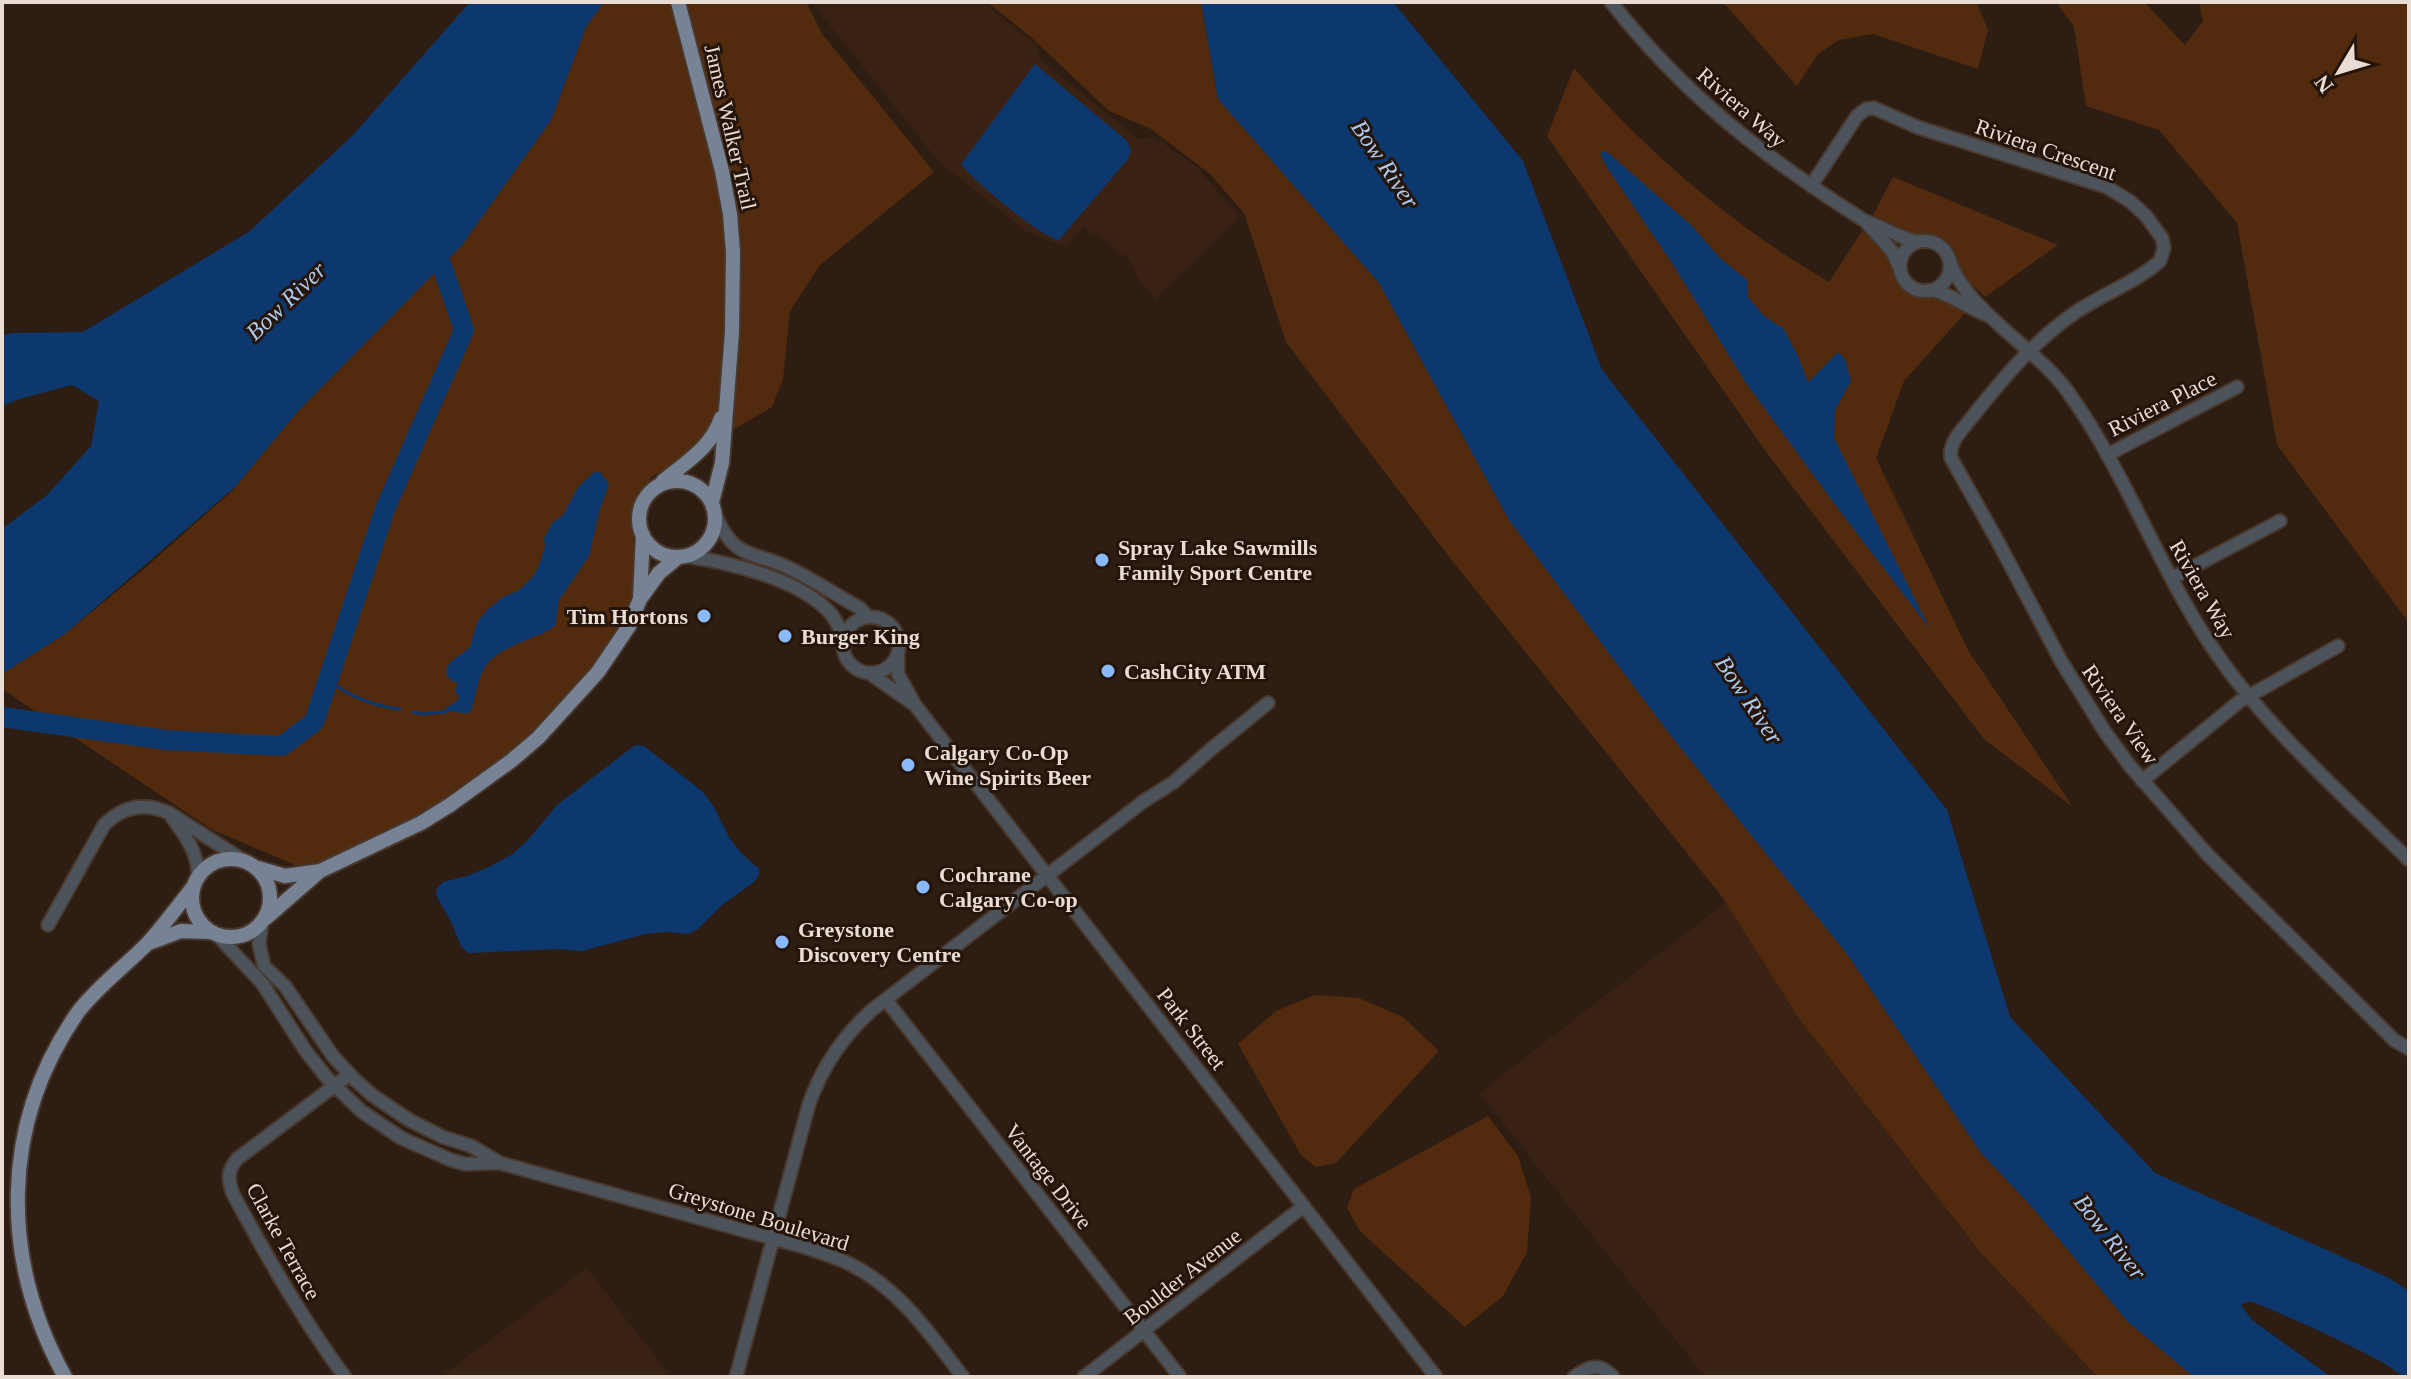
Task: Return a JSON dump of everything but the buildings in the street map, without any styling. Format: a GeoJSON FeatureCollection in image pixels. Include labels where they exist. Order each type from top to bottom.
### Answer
{"type":"FeatureCollection","features":[{"type":"Feature","properties":{"kind":"main road","name":"James Walker Trail"},"geometry":{"type":"LineString","coordinates":[[678,2],[722,171],[733,252],[732,332],[722,463],[713,508]]}},
{"type":"Feature","properties":{"kind":"main road","name":"James Walker Trail"},"geometry":{"type":"LineString","coordinates":[[657,486],[709,442],[725,407]]}},
{"type":"Feature","properties":{"kind":"main road"},"geometry":{"type":"LineString","coordinates":[[145,945],[181,931],[213,933],[228,938],[253,932],[320,871],[421,823],[511,761],[554,721],[598,672],[629,626],[640,599],[659,573],[702,548],[710,538],[713,508],[704,492],[694,484],[670,480],[657,486],[643,502],[639,513],[643,535],[640,599]]}},
{"type":"Feature","properties":{"kind":"main road"},"geometry":{"type":"LineString","coordinates":[[643,535],[658,552],[682,557]]}},
{"type":"Feature","properties":{"kind":"main road"},"geometry":{"type":"LineString","coordinates":[[65,1377],[33,1314],[23,1285],[12,1213],[19,1137],[40,1077],[65,1030],[101,985],[145,945],[207,867],[230,859],[243,860],[257,868],[285,876],[320,871]]}},
{"type":"Feature","properties":{"kind":"main road"},"geometry":{"type":"LineString","coordinates":[[257,868],[266,879],[270,891],[270,905],[264,920]]}},
{"type":"Feature","properties":{"kind":"main road"},"geometry":{"type":"LineString","coordinates":[[196,882],[192,900],[194,912],[213,933]]}},
{"type":"Feature","properties":{"kind":"street","name":"Riviera Way"},"geometry":{"type":"LineString","coordinates":[[1611,2],[1657,56],[1710,108],[1756,147],[1865,221],[1892,251],[1904,279],[1916,289],[1948,294],[1972,309],[1991,316]]}},
{"type":"Feature","properties":{"kind":"street","name":"Riviera Crescent"},"geometry":{"type":"LineString","coordinates":[[1811,186],[1857,116],[1866,109],[1874,108],[1917,127],[2098,183],[2131,202],[2162,238],[2164,253],[2160,261],[2077,312],[2029,349]]}},
{"type":"Feature","properties":{"kind":"street","name":"Riviera Way"},"geometry":{"type":"LineString","coordinates":[[1865,221],[1906,239],[1933,242],[1940,246],[1960,284],[2066,388],[2107,455],[2209,642],[2289,742],[2409,860]]}},
{"type":"Feature","properties":{"kind":"street"},"geometry":{"type":"LineString","coordinates":[[1901,272],[1902,257],[1918,242]]}},
{"type":"Feature","properties":{"kind":"street"},"geometry":{"type":"LineString","coordinates":[[1932,290],[1949,273],[1949,258]]}},
{"type":"Feature","properties":{"kind":"street","name":"Riviera View"},"geometry":{"type":"LineString","coordinates":[[2029,349],[1956,438],[1950,452],[2074,685],[2142,781],[2207,854],[2394,1040],[2409,1049]]}},
{"type":"Feature","properties":{"kind":"street","name":"Riviera Place"},"geometry":{"type":"LineString","coordinates":[[2107,455],[2237,387]]}},
{"type":"Feature","properties":{"kind":"street"},"geometry":{"type":"LineString","coordinates":[[713,508],[726,537],[737,548],[796,571],[860,608],[867,616]]}},
{"type":"Feature","properties":{"kind":"street"},"geometry":{"type":"LineString","coordinates":[[2172,578],[2280,521]]}},
{"type":"Feature","properties":{"kind":"street"},"geometry":{"type":"LineString","coordinates":[[682,557],[755,572],[789,586],[824,608],[844,638]]}},
{"type":"Feature","properties":{"kind":"street"},"geometry":{"type":"LineString","coordinates":[[867,616],[882,618],[899,636],[898,655],[893,664],[885,670],[869,673],[854,667],[843,651],[844,638],[852,623],[867,616]]}},
{"type":"Feature","properties":{"kind":"street"},"geometry":{"type":"LineString","coordinates":[[2142,781],[2249,695],[2338,646]]}},
{"type":"Feature","properties":{"kind":"street","name":"Park Street"},"geometry":{"type":"LineString","coordinates":[[898,655],[898,674],[915,705],[1436,1377]]}},
{"type":"Feature","properties":{"kind":"street","name":"Park Street"},"geometry":{"type":"LineString","coordinates":[[869,673],[915,705]]}},
{"type":"Feature","properties":{"kind":"street"},"geometry":{"type":"LineString","coordinates":[[736,1377],[809,1104],[819,1079],[845,1038],[886,1000],[1048,874],[1174,782],[1268,703]]}},
{"type":"Feature","properties":{"kind":"street"},"geometry":{"type":"LineString","coordinates":[[48,925],[99,832],[109,820],[124,810],[158,808],[243,860]]}},
{"type":"Feature","properties":{"kind":"street"},"geometry":{"type":"LineString","coordinates":[[169,813],[195,853],[198,863],[196,882]]}},
{"type":"Feature","properties":{"kind":"street","name":"Greystone Boulevard"},"geometry":{"type":"LineString","coordinates":[[264,920],[259,944],[264,966],[285,986],[333,1056],[372,1095],[409,1120],[443,1137],[471,1146],[500,1163],[832,1256],[874,1277],[902,1301],[963,1377]]}},
{"type":"Feature","properties":{"kind":"street","name":"Greystone Boulevard"},"geometry":{"type":"LineString","coordinates":[[213,933],[262,983],[305,1050],[334,1086],[373,1120],[415,1145],[465,1164],[500,1163]]}},
{"type":"Feature","properties":{"kind":"street","name":"Vantage Drive"},"geometry":{"type":"LineString","coordinates":[[886,1000],[1180,1377]]}},
{"type":"Feature","properties":{"kind":"street","name":"Clarke Terrace"},"geometry":{"type":"LineString","coordinates":[[345,1377],[277,1274],[233,1194],[229,1171],[237,1159],[350,1074]]}},
{"type":"Feature","properties":{"kind":"street","name":"Boulder Avenue"},"geometry":{"type":"LineString","coordinates":[[1084,1377],[1304,1206]]}},
{"type":"Feature","properties":{"kind":"street"},"geometry":{"type":"LineString","coordinates":[[1574,1377],[1596,1366],[1607,1370],[1613,1377]]}},
{"type":"Feature","properties":{"kind":"shaded area"},"geometry":{"type":"Polygon","coordinates":[[[604,2],[806,2],[823,35],[934,172],[820,265],[790,311],[783,379],[772,407],[651,477],[631,521],[640,599],[598,672],[480,784],[309,871],[211,829],[2,689],[2,674],[66,633],[233,490],[298,411],[462,245],[551,120],[586,27],[604,2]]]}},
{"type":"Feature","properties":{"kind":"shaded area"},"geometry":{"type":"Polygon","coordinates":[[[811,2],[982,2],[1038,46],[1039,58],[1138,139],[1154,137],[1196,166],[1237,213],[1237,220],[1156,299],[1139,280],[1126,253],[1122,257],[1096,232],[1093,235],[1084,227],[1065,247],[1025,231],[938,161],[811,2]]]}},
{"type":"Feature","properties":{"kind":"shaded area"},"geometry":{"type":"Polygon","coordinates":[[[987,2],[1201,2],[1218,99],[1379,283],[1509,520],[1847,954],[1981,1153],[2032,1207],[2128,1322],[2194,1377],[2098,1377],[1980,1252],[1798,1017],[1723,898],[1450,558],[1286,342],[1244,213],[1210,174],[1151,129],[1109,111],[1032,38],[987,2]]]}},
{"type":"Feature","properties":{"kind":"shaded area"},"geometry":{"type":"Polygon","coordinates":[[[1723,2],[1976,2],[1988,29],[1978,69],[1873,34],[1839,40],[1818,54],[1797,86],[1723,2]]]}},
{"type":"Feature","properties":{"kind":"shaded area"},"geometry":{"type":"Polygon","coordinates":[[[2056,2],[2144,2],[2185,45],[2203,21],[2199,2],[2409,2],[2409,623],[2277,445],[2237,223],[2159,130],[2086,106],[2074,27],[2056,2]]]}},
{"type":"Feature","properties":{"kind":"shaded area"},"geometry":{"type":"Polygon","coordinates":[[[1574,68],[1631,129],[1692,186],[1793,260],[1829,282],[1862,231],[1888,255],[1896,279],[1906,290],[1933,294],[1965,313],[1904,381],[1876,458],[1968,650],[2073,807],[1984,739],[1764,449],[1547,136],[1574,68]]]}},
{"type":"Feature","properties":{"kind":"shaded area"},"geometry":{"type":"Polygon","coordinates":[[[1893,177],[2058,245],[1985,297],[1961,274],[1953,248],[1946,240],[1936,235],[1916,235],[1873,215],[1893,177]]]}},
{"type":"Feature","properties":{"kind":"shaded area"},"geometry":{"type":"Polygon","coordinates":[[[1726,902],[1798,1017],[1980,1252],[2098,1377],[1705,1377],[1479,1093],[1726,902]]]}},
{"type":"Feature","properties":{"kind":"shaded area"},"geometry":{"type":"Polygon","coordinates":[[[1315,995],[1359,998],[1403,1017],[1439,1051],[1336,1163],[1316,1167],[1301,1155],[1238,1044],[1276,1011],[1315,995]]]}},
{"type":"Feature","properties":{"kind":"shaded area"},"geometry":{"type":"Polygon","coordinates":[[[1488,1116],[1518,1156],[1531,1197],[1527,1252],[1503,1296],[1465,1327],[1360,1231],[1347,1208],[1354,1189],[1488,1116]]]}},
{"type":"Feature","properties":{"kind":"shaded area"},"geometry":{"type":"Polygon","coordinates":[[[587,1268],[671,1377],[440,1377],[587,1268]]]}},
{"type":"Feature","properties":{"kind":"water","name":"Bow River"},"geometry":{"type":"Polygon","coordinates":[[[470,2],[604,2],[586,27],[551,120],[462,245],[298,411],[236,486],[66,633],[2,674],[2,529],[47,495],[91,446],[99,401],[72,385],[2,406],[2,336],[12,333],[83,332],[250,231],[353,135],[470,2]]]}},
{"type":"Feature","properties":{"kind":"water","name":"Bow River"},"geometry":{"type":"Polygon","coordinates":[[[1201,2],[1393,2],[1523,161],[1602,370],[1947,810],[2010,1017],[2155,1173],[2389,1278],[2409,1291],[2409,1377],[2333,1337],[2250,1301],[2241,1305],[2252,1320],[2331,1377],[2194,1377],[2128,1322],[2032,1207],[1981,1153],[1847,954],[1671,736],[1509,520],[1379,283],[1218,99],[1201,2]]]}},
{"type":"Feature","properties":{"kind":"water"},"geometry":{"type":"Polygon","coordinates":[[[1035,64],[1126,140],[1131,149],[1128,159],[1059,240],[1038,230],[1008,207],[961,164],[1035,64]]]}},
{"type":"Feature","properties":{"kind":"water"},"geometry":{"type":"Polygon","coordinates":[[[1606,151],[1691,225],[1720,258],[1747,280],[1748,297],[1765,317],[1783,328],[1808,382],[1838,352],[1845,359],[1851,381],[1835,410],[1834,438],[1930,629],[1746,383],[1672,263],[1606,166],[1600,153],[1606,151]]]}},
{"type":"Feature","properties":{"kind":"water"},"geometry":{"type":"Polygon","coordinates":[[[594,472],[600,472],[609,484],[589,556],[559,600],[555,626],[493,658],[482,673],[469,713],[445,712],[445,708],[459,697],[455,691],[458,684],[447,674],[449,664],[470,647],[477,622],[488,609],[519,590],[533,576],[545,547],[544,538],[552,523],[563,515],[578,487],[594,472]]]}},
{"type":"Feature","properties":{"kind":"water"},"geometry":{"type":"Polygon","coordinates":[[[635,745],[644,746],[703,792],[730,839],[759,869],[754,882],[688,934],[645,934],[582,951],[559,949],[468,953],[461,946],[436,895],[437,888],[443,882],[467,876],[511,855],[557,805],[635,745]]]}},
{"type":"Feature","properties":{"kind":"waterway"},"geometry":{"type":"LineString","coordinates":[[2,717],[166,740],[282,746],[314,722],[385,509],[464,330],[442,266]]}},
{"type":"Feature","properties":{"kind":"waterway"},"geometry":{"type":"LineString","coordinates":[[328,680],[362,700],[400,709]]}},
{"type":"Feature","properties":{"kind":"waterway"},"geometry":{"type":"LineString","coordinates":[[413,712],[445,712]]}},
{"type":"Feature","properties":{"kind":"place","name":"Spray Lake Sawmills Family Sport Centre"},"geometry":{"type":"Point","coordinates":[1102,560]}},
{"type":"Feature","properties":{"kind":"place","name":"Tim Hortons"},"geometry":{"type":"Point","coordinates":[704,616]}},
{"type":"Feature","properties":{"kind":"place","name":"Burger King"},"geometry":{"type":"Point","coordinates":[785,636]}},
{"type":"Feature","properties":{"kind":"place","name":"CashCity ATM"},"geometry":{"type":"Point","coordinates":[1108,671]}},
{"type":"Feature","properties":{"kind":"place","name":"Calgary Co-Op Wine Spirits Beer"},"geometry":{"type":"Point","coordinates":[908,765]}},
{"type":"Feature","properties":{"kind":"place","name":"Cochrane Calgary Co-op"},"geometry":{"type":"Point","coordinates":[923,887]}},
{"type":"Feature","properties":{"kind":"place","name":"Greystone Discovery Centre"},"geometry":{"type":"Point","coordinates":[782,942]}}]}
